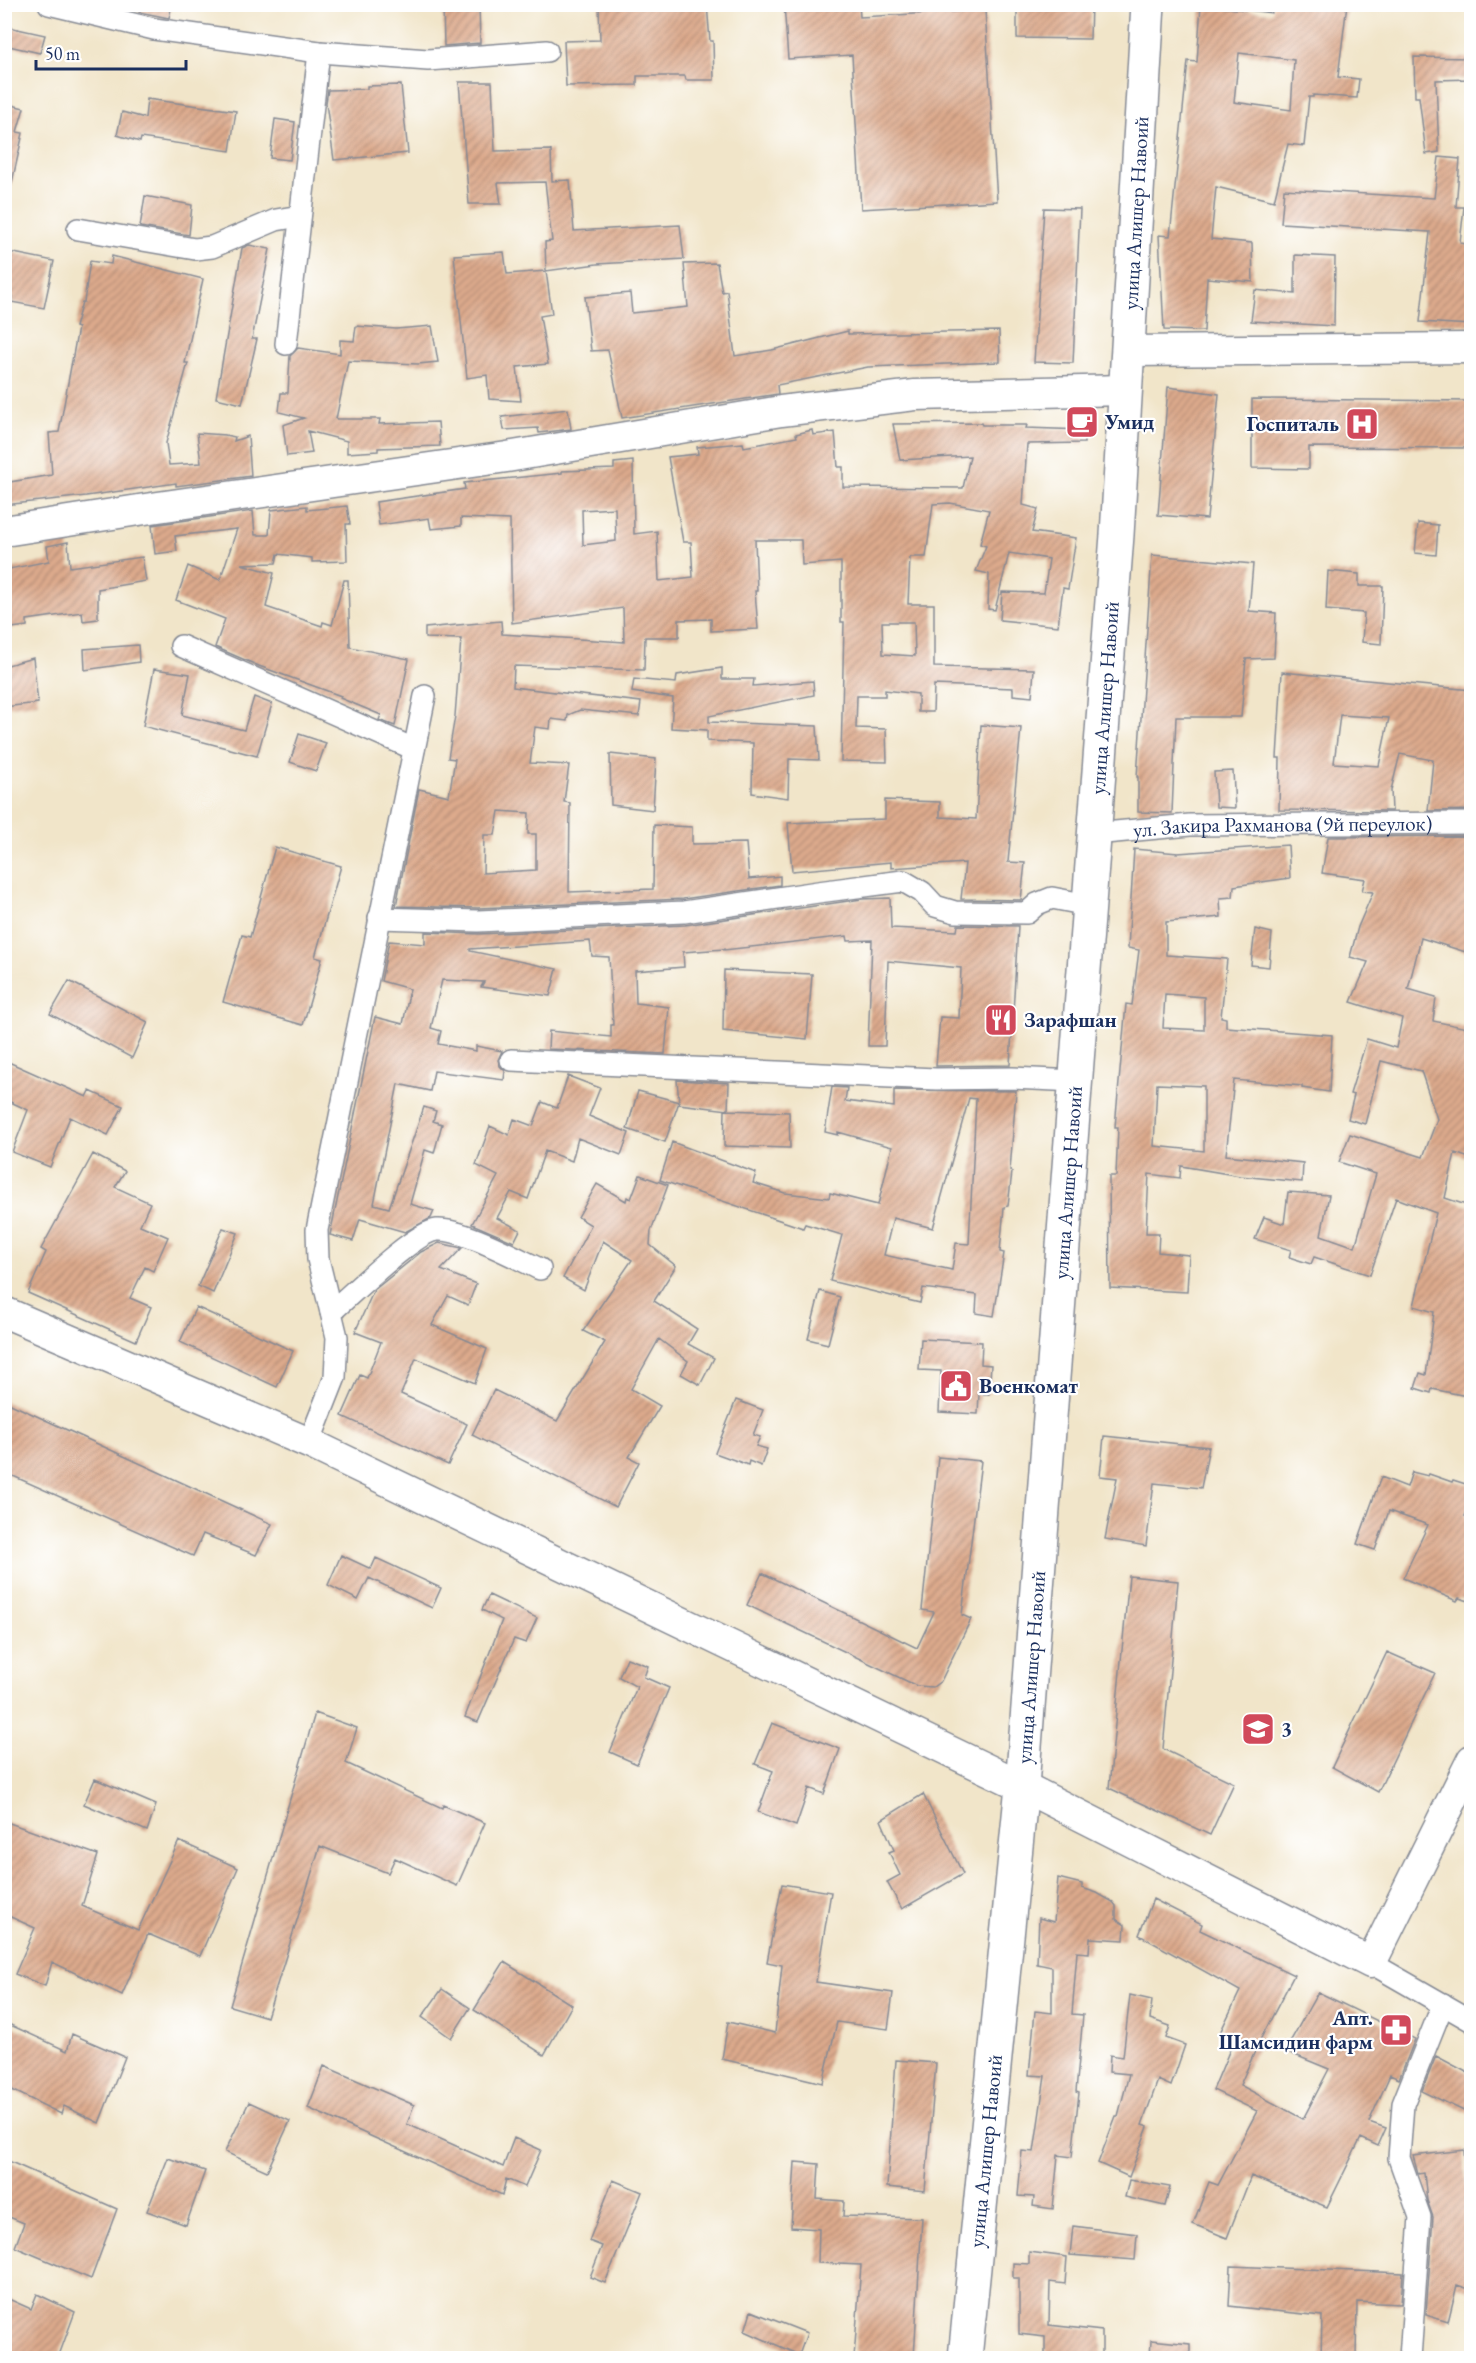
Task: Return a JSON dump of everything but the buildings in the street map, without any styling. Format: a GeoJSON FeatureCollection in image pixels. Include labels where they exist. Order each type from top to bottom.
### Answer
{"type":"FeatureCollection","features":[{"type":"Feature","properties":{"kind":"main road","name":"улица Алишер Навоий"},"geometry":{"type":"LineString","coordinates":[[965,2358],[1022,1786],[1094,834],[1128,351],[1148,4]]}},
{"type":"Feature","properties":{"kind":"street"},"geometry":{"type":"LineString","coordinates":[[49,4],[154,29],[319,52],[428,60],[547,51]]}},
{"type":"Feature","properties":{"kind":"street"},"geometry":{"type":"LineString","coordinates":[[286,344],[319,52]]}},
{"type":"Feature","properties":{"kind":"street"},"geometry":{"type":"LineString","coordinates":[[78,229],[195,249],[212,247],[276,220],[300,216]]}},
{"type":"Feature","properties":{"kind":"street"},"geometry":{"type":"LineString","coordinates":[[1128,351],[1472,348]]}},
{"type":"Feature","properties":{"kind":"street"},"geometry":{"type":"LineString","coordinates":[[4,531],[507,457],[781,411],[915,395],[1125,390]]}},
{"type":"Feature","properties":{"kind":"street"},"geometry":{"type":"LineString","coordinates":[[181,646],[414,749]]}},
{"type":"Feature","properties":{"kind":"street"},"geometry":{"type":"LineString","coordinates":[[309,1443],[336,1377],[337,1337],[318,1259],[317,1230],[425,696]]}},
{"type":"Feature","properties":{"kind":"street","name":"ул. Закира Рахманова (9й переулок)"},"geometry":{"type":"LineString","coordinates":[[1094,834],[1190,825],[1472,823]]}},
{"type":"Feature","properties":{"kind":"street"},"geometry":{"type":"LineString","coordinates":[[380,918],[478,921],[684,912],[903,881],[922,892],[935,906],[955,912],[1027,913],[1037,904],[1052,898],[1088,905]]}},
{"type":"Feature","properties":{"kind":"street"},"geometry":{"type":"LineString","coordinates":[[511,1060],[936,1079],[1012,1078],[1076,1081]]}},
{"type":"Feature","properties":{"kind":"street"},"geometry":{"type":"LineString","coordinates":[[331,1312],[416,1238],[436,1230],[457,1233],[540,1269]]}},
{"type":"Feature","properties":{"kind":"street"},"geometry":{"type":"LineString","coordinates":[[4,1312],[309,1443],[1022,1786],[1371,1963],[1472,2021]]}},
{"type":"Feature","properties":{"kind":"street"},"geometry":{"type":"LineString","coordinates":[[1371,1963],[1472,1760]]}},
{"type":"Feature","properties":{"kind":"street"},"geometry":{"type":"LineString","coordinates":[[1410,2358],[1420,2217],[1399,2158],[1403,2104],[1443,2004]]}},
{"type":"Feature","properties":{"kind":"place","name":"Умид"},"geometry":{"type":"Point","coordinates":[1082,422]}},
{"type":"Feature","properties":{"kind":"place","name":"Госпиталь"},"geometry":{"type":"Point","coordinates":[1362,424]}},
{"type":"Feature","properties":{"kind":"place","name":"Зарафшан"},"geometry":{"type":"Point","coordinates":[1001,1020]}},
{"type":"Feature","properties":{"kind":"place","name":"Военкомат"},"geometry":{"type":"Point","coordinates":[956,1386]}},
{"type":"Feature","properties":{"kind":"place","name":"3"},"geometry":{"type":"Point","coordinates":[1258,1729]}},
{"type":"Feature","properties":{"kind":"place","name":"Апт. Шамсидин фарм"},"geometry":{"type":"Point","coordinates":[1396,2030]}}]}
